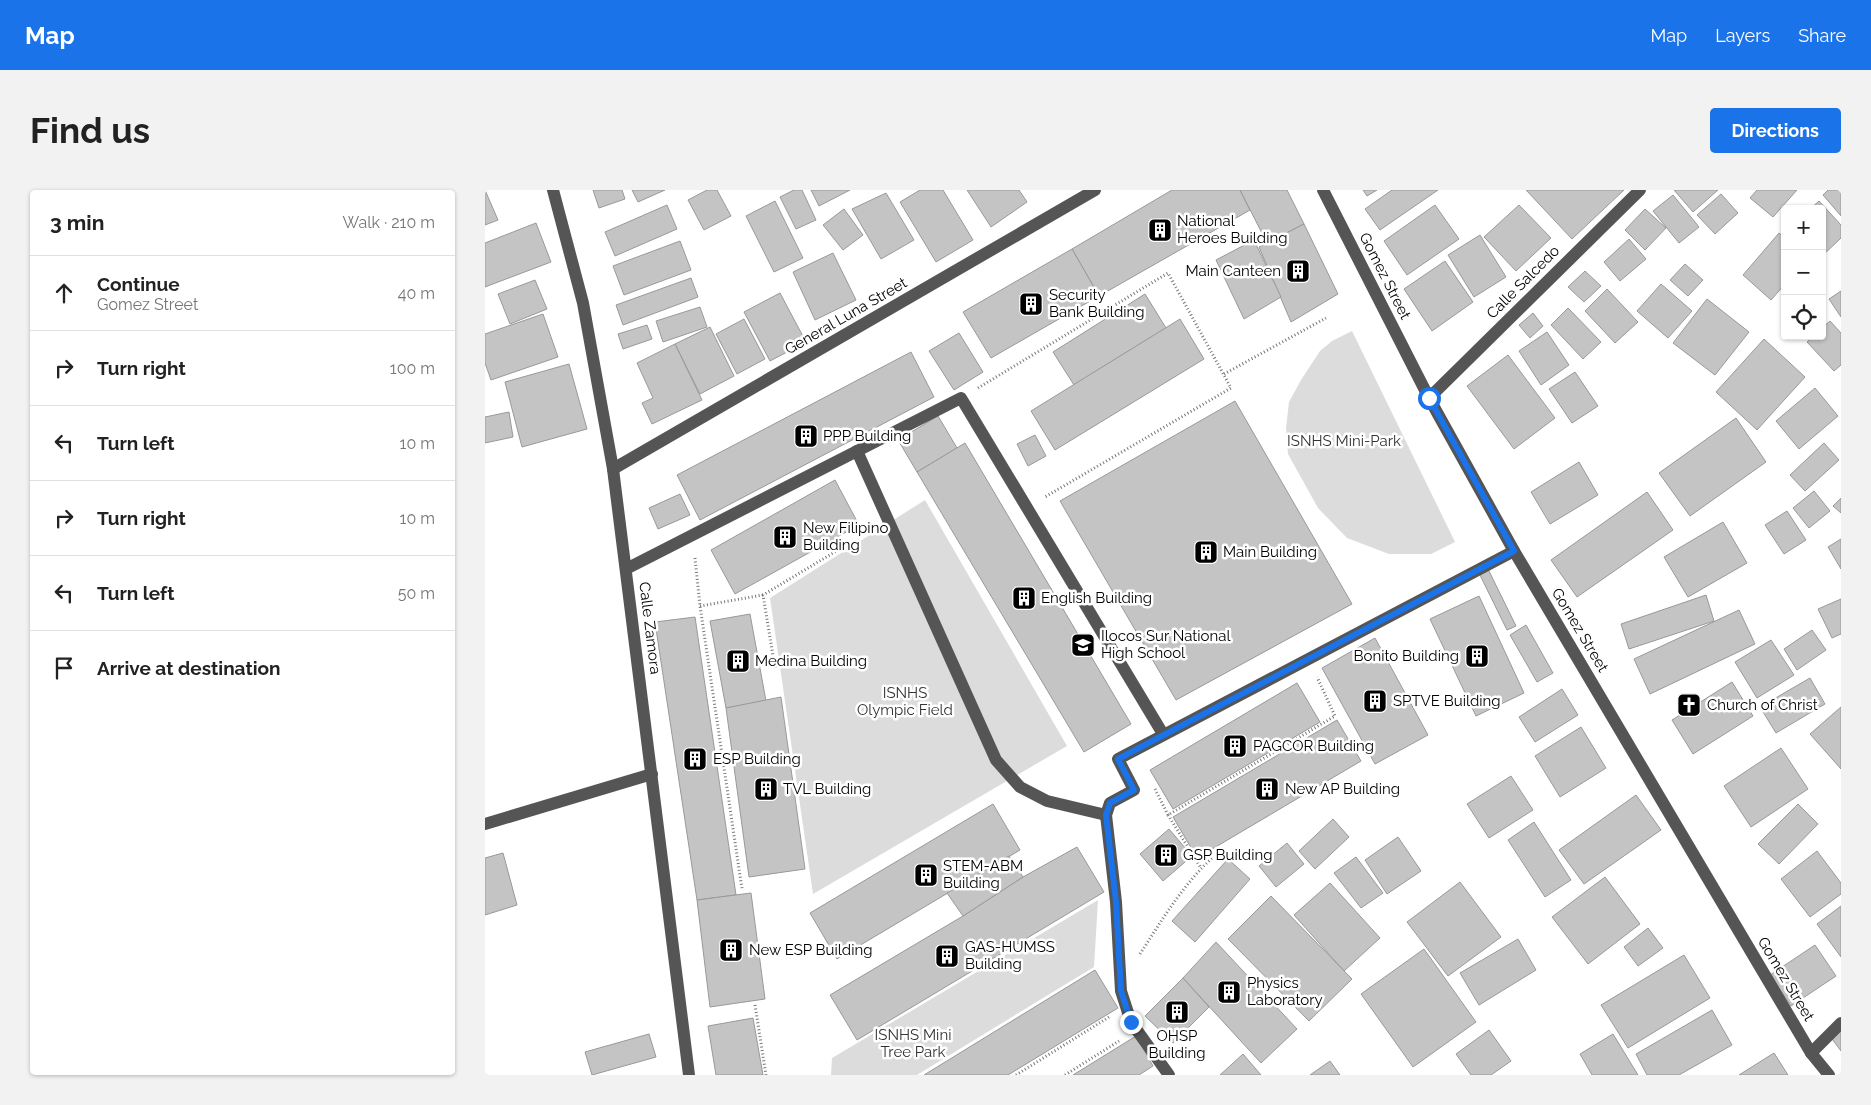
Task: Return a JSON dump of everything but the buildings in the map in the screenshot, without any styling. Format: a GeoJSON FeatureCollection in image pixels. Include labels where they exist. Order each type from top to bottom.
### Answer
{"type":"FeatureCollection","features":[{"type":"Feature","properties":{"kind":"street","name":"Calle Zamora"},"geometry":{"type":"LineString","coordinates":[[553,190],[583,303],[613,469],[689,1075]]}},
{"type":"Feature","properties":{"kind":"street","name":"General Luna Street"},"geometry":{"type":"LineString","coordinates":[[613,469],[1078,194],[1095,190]]}},
{"type":"Feature","properties":{"kind":"street","name":"Gomez Street"},"geometry":{"type":"LineString","coordinates":[[1323,190],[1429,398],[1514,551],[1811,1053],[1829,1075]]}},
{"type":"Feature","properties":{"kind":"street","name":"Calle Salcedo"},"geometry":{"type":"LineString","coordinates":[[1429,398],[1640,190]]}},
{"type":"Feature","properties":{"kind":"street"},"geometry":{"type":"LineString","coordinates":[[626,569],[961,398],[1163,734]]}},
{"type":"Feature","properties":{"kind":"street"},"geometry":{"type":"LineString","coordinates":[[857,451],[997,760],[1020,787],[1047,800],[1106,815]]}},
{"type":"Feature","properties":{"kind":"street"},"geometry":{"type":"LineString","coordinates":[[1169,1075],[1131,1022],[1121,991],[1116,902],[1106,815],[1110,803],[1134,790],[1118,759],[1514,551]]}},
{"type":"Feature","properties":{"kind":"street"},"geometry":{"type":"LineString","coordinates":[[485,824],[652,774]]}},
{"type":"Feature","properties":{"kind":"street"},"geometry":{"type":"LineString","coordinates":[[1811,1053],[1841,1023]]}},
{"type":"Feature","properties":{"kind":"path"},"geometry":{"type":"LineString","coordinates":[[961,398],[1169,273],[1231,388],[1028,508]]}},
{"type":"Feature","properties":{"kind":"path"},"geometry":{"type":"LineString","coordinates":[[1224,374],[1326,318]]}},
{"type":"Feature","properties":{"kind":"path"},"geometry":{"type":"LineString","coordinates":[[692,534],[700,606],[742,889]]}},
{"type":"Feature","properties":{"kind":"path"},"geometry":{"type":"LineString","coordinates":[[700,606],[763,595],[848,544]]}},
{"type":"Feature","properties":{"kind":"path"},"geometry":{"type":"LineString","coordinates":[[763,595],[775,668]]}},
{"type":"Feature","properties":{"kind":"path"},"geometry":{"type":"LineString","coordinates":[[1169,816],[1335,716],[1308,658]]}},
{"type":"Feature","properties":{"kind":"path"},"geometry":{"type":"LineString","coordinates":[[1152,782],[1169,816],[1201,868]]}},
{"type":"Feature","properties":{"kind":"path"},"geometry":{"type":"LineString","coordinates":[[1121,984],[1176,897],[1212,858]]}},
{"type":"Feature","properties":{"kind":"path"},"geometry":{"type":"LineString","coordinates":[[755,1004],[766,1075]]}},
{"type":"Feature","properties":{"kind":"path"},"geometry":{"type":"LineString","coordinates":[[1016,1075],[1126,1006]]}},
{"type":"Feature","properties":{"kind":"path"},"geometry":{"type":"LineString","coordinates":[[1065,1075],[1137,1029]]}},
{"type":"Feature","properties":{"kind":"green space","name":"ISNHS Mini-Park"},"geometry":{"type":"Polygon","coordinates":[[[1352,331],[1455,542],[1431,554],[1389,554],[1347,538],[1318,508],[1288,454],[1286,428],[1289,402],[1320,351],[1332,341],[1352,331]]]}},
{"type":"Feature","properties":{"kind":"green space","name":"ISNHS Olympic Field"},"geometry":{"type":"Polygon","coordinates":[[[925,500],[1067,746],[813,894],[770,598],[925,500]]]}},
{"type":"Feature","properties":{"kind":"green space","name":"ISNHS Mini Tree Park"},"geometry":{"type":"Polygon","coordinates":[[[1098,900],[1094,967],[917,1075],[831,1075],[832,1058],[1098,900]]]}},
{"type":"Feature","properties":{"kind":"place","name":"National Heroes Building"},"geometry":{"type":"Point","coordinates":[1160,230]}},
{"type":"Feature","properties":{"kind":"place","name":"Main Canteen"},"geometry":{"type":"Point","coordinates":[1298,271]}},
{"type":"Feature","properties":{"kind":"place","name":"Security Bank Building"},"geometry":{"type":"Point","coordinates":[1031,304]}},
{"type":"Feature","properties":{"kind":"place","name":"PPP Building"},"geometry":{"type":"Point","coordinates":[806,436]}},
{"type":"Feature","properties":{"kind":"place","name":"New Filipino Building"},"geometry":{"type":"Point","coordinates":[785,537]}},
{"type":"Feature","properties":{"kind":"place","name":"Main Building"},"geometry":{"type":"Point","coordinates":[1206,552]}},
{"type":"Feature","properties":{"kind":"place","name":"English Building"},"geometry":{"type":"Point","coordinates":[1024,598]}},
{"type":"Feature","properties":{"kind":"place","name":"Ilocos Sur National High School"},"geometry":{"type":"Point","coordinates":[1083,645]}},
{"type":"Feature","properties":{"kind":"place","name":"Bonito Building"},"geometry":{"type":"Point","coordinates":[1477,656]}},
{"type":"Feature","properties":{"kind":"place","name":"Medina Building"},"geometry":{"type":"Point","coordinates":[738,661]}},
{"type":"Feature","properties":{"kind":"place","name":"SPTVE Building"},"geometry":{"type":"Point","coordinates":[1375,701]}},
{"type":"Feature","properties":{"kind":"place","name":"Church of Christ"},"geometry":{"type":"Point","coordinates":[1689,705]}},
{"type":"Feature","properties":{"kind":"place","name":"PAGCOR Building"},"geometry":{"type":"Point","coordinates":[1235,746]}},
{"type":"Feature","properties":{"kind":"place","name":"ESP Building"},"geometry":{"type":"Point","coordinates":[695,759]}},
{"type":"Feature","properties":{"kind":"place","name":"TVL Building"},"geometry":{"type":"Point","coordinates":[766,789]}},
{"type":"Feature","properties":{"kind":"place","name":"New AP Building"},"geometry":{"type":"Point","coordinates":[1267,789]}},
{"type":"Feature","properties":{"kind":"place","name":"GSP Building"},"geometry":{"type":"Point","coordinates":[1166,855]}},
{"type":"Feature","properties":{"kind":"place","name":"STEM-ABM Building"},"geometry":{"type":"Point","coordinates":[926,875]}},
{"type":"Feature","properties":{"kind":"place","name":"New ESP Building"},"geometry":{"type":"Point","coordinates":[731,950]}},
{"type":"Feature","properties":{"kind":"place","name":"GAS-HUMSS Building"},"geometry":{"type":"Point","coordinates":[947,956]}},
{"type":"Feature","properties":{"kind":"place","name":"Physics Laboratory"},"geometry":{"type":"Point","coordinates":[1229,992]}},
{"type":"Feature","properties":{"kind":"place","name":"OHSP Building"},"geometry":{"type":"Point","coordinates":[1177,1012]}},
{"type":"Feature","properties":{"kind":"route"},"geometry":{"type":"LineString","coordinates":[[1131,1022],[1121,991],[1116,902],[1106,815],[1110,803],[1134,790],[1118,759],[1514,551],[1429,398]]}}]}
